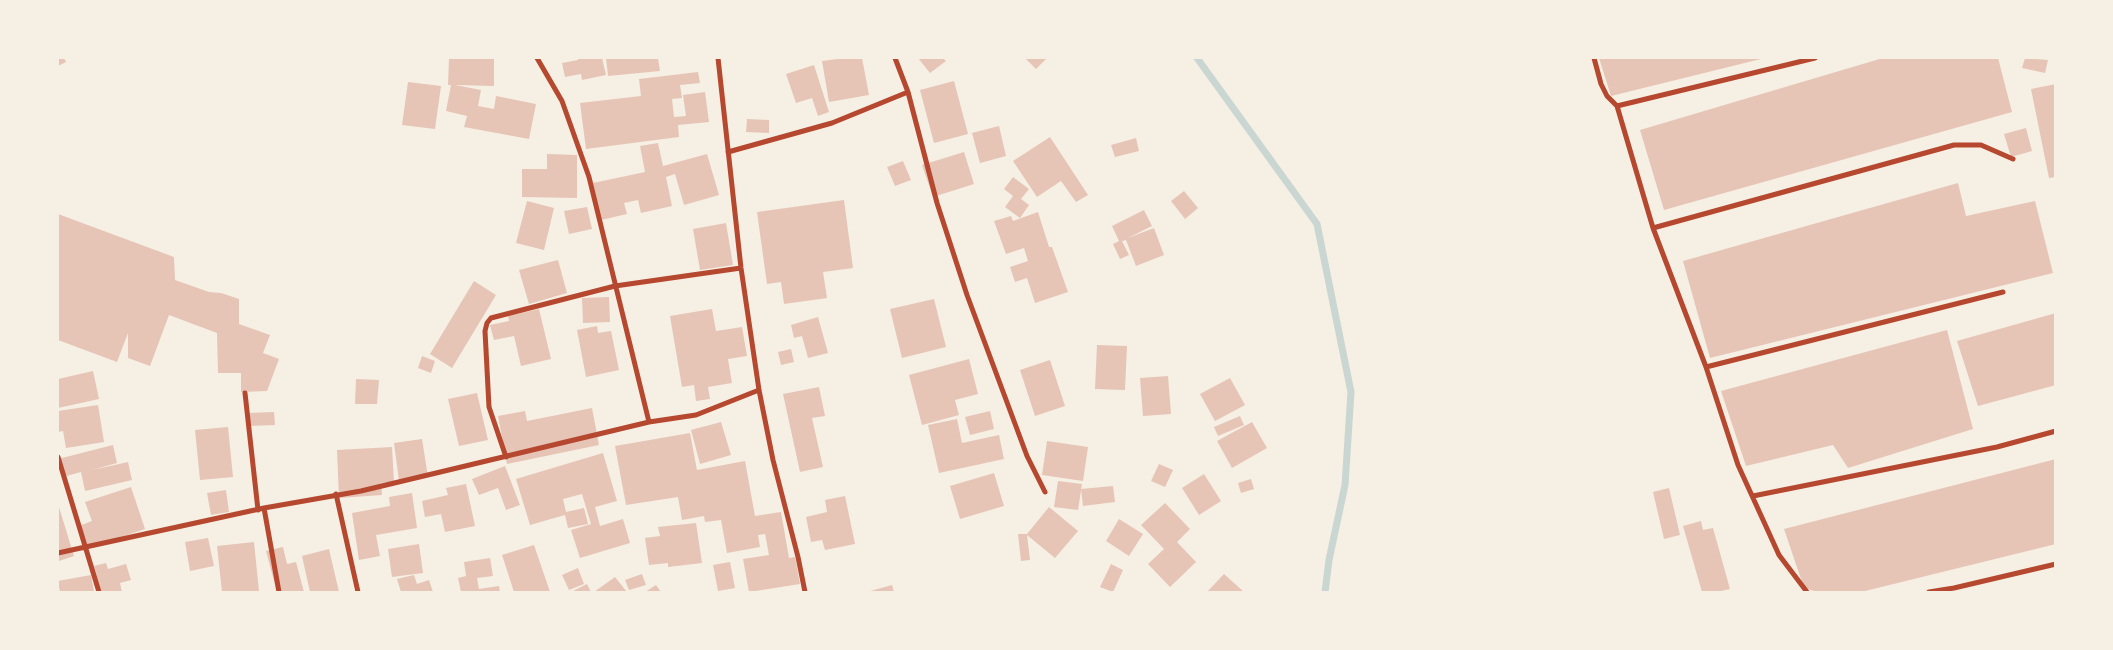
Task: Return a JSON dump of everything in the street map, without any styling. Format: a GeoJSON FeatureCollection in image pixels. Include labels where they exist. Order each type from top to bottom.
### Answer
{"type":"FeatureCollection","features":[{"type":"Feature","properties":{"kind":"street"},"geometry":{"type":"LineString","coordinates":[[537,58],[562,101],[589,177],[649,422]]}},
{"type":"Feature","properties":{"kind":"street"},"geometry":{"type":"LineString","coordinates":[[718,58],[741,268],[759,390],[773,460],[805,592]]}},
{"type":"Feature","properties":{"kind":"street"},"geometry":{"type":"LineString","coordinates":[[895,58],[908,92],[937,203],[967,295],[1028,456],[1045,492]]}},
{"type":"Feature","properties":{"kind":"street"},"geometry":{"type":"LineString","coordinates":[[1594,58],[1601,84],[1607,96],[1617,106],[1653,228],[1706,366],[1738,465],[1779,555],[1806,592]]}},
{"type":"Feature","properties":{"kind":"street"},"geometry":{"type":"LineString","coordinates":[[1617,106],[1815,58]]}},
{"type":"Feature","properties":{"kind":"street"},"geometry":{"type":"LineString","coordinates":[[728,152],[832,123],[908,92]]}},
{"type":"Feature","properties":{"kind":"street"},"geometry":{"type":"LineString","coordinates":[[1653,228],[1954,145],[1981,145],[2013,159]]}},
{"type":"Feature","properties":{"kind":"street"},"geometry":{"type":"LineString","coordinates":[[506,457],[489,407],[485,331],[487,323],[491,318],[615,286],[741,268]]}},
{"type":"Feature","properties":{"kind":"street"},"geometry":{"type":"LineString","coordinates":[[1706,366],[2003,292]]}},
{"type":"Feature","properties":{"kind":"street"},"geometry":{"type":"LineString","coordinates":[[58,554],[86,546],[264,508],[362,491],[649,422],[696,415],[759,390]]}},
{"type":"Feature","properties":{"kind":"street"},"geometry":{"type":"LineString","coordinates":[[245,393],[258,510]]}},
{"type":"Feature","properties":{"kind":"street"},"geometry":{"type":"LineString","coordinates":[[1753,496],[1997,447],[2056,431]]}},
{"type":"Feature","properties":{"kind":"street"},"geometry":{"type":"LineString","coordinates":[[58,457],[99,592]]}},
{"type":"Feature","properties":{"kind":"street"},"geometry":{"type":"LineString","coordinates":[[336,494],[358,592]]}},
{"type":"Feature","properties":{"kind":"street"},"geometry":{"type":"LineString","coordinates":[[264,508],[279,592]]}},
{"type":"Feature","properties":{"kind":"street"},"geometry":{"type":"LineString","coordinates":[[1929,592],[2056,564]]}},
{"type":"Feature","properties":{"kind":"building"},"geometry":{"type":"Polygon","coordinates":[[[58,58],[64,58],[66,62],[58,66],[58,58]]]}},
{"type":"Feature","properties":{"kind":"building"},"geometry":{"type":"Polygon","coordinates":[[[449,58],[494,58],[494,86],[455,85],[481,90],[478,106],[494,109],[496,96],[536,104],[529,139],[464,127],[467,116],[446,111],[451,85],[448,85],[449,58]]]}},
{"type":"Feature","properties":{"kind":"building"},"geometry":{"type":"Polygon","coordinates":[[[578,58],[602,58],[606,75],[582,80],[581,74],[565,77],[562,63],[578,60],[578,58]]]}},
{"type":"Feature","properties":{"kind":"building"},"geometry":{"type":"Polygon","coordinates":[[[606,58],[658,58],[660,71],[608,76],[606,58]]]}},
{"type":"Feature","properties":{"kind":"building"},"geometry":{"type":"Polygon","coordinates":[[[862,58],[869,95],[829,102],[822,61],[862,58]]]}},
{"type":"Feature","properties":{"kind":"building"},"geometry":{"type":"Polygon","coordinates":[[[918,58],[943,58],[946,61],[930,73],[918,58]]]}},
{"type":"Feature","properties":{"kind":"building"},"geometry":{"type":"Polygon","coordinates":[[[1025,58],[1047,58],[1036,69],[1025,58]]]}},
{"type":"Feature","properties":{"kind":"building"},"geometry":{"type":"Polygon","coordinates":[[[1599,58],[1765,58],[1611,96],[1599,58]]]}},
{"type":"Feature","properties":{"kind":"building"},"geometry":{"type":"Polygon","coordinates":[[[1883,58],[1998,58],[2012,112],[1664,210],[1640,130],[1883,58]]]}},
{"type":"Feature","properties":{"kind":"building"},"geometry":{"type":"Polygon","coordinates":[[[2025,58],[2048,60],[2045,73],[2022,68],[2025,58]]]}},
{"type":"Feature","properties":{"kind":"building"},"geometry":{"type":"Polygon","coordinates":[[[814,65],[829,112],[818,116],[812,98],[796,103],[786,74],[814,65]]]}},
{"type":"Feature","properties":{"kind":"building"},"geometry":{"type":"Polygon","coordinates":[[[698,72],[700,83],[680,85],[682,98],[672,99],[674,117],[686,116],[683,95],[705,92],[709,122],[678,125],[679,137],[586,149],[580,103],[641,96],[639,79],[698,72]]]}},
{"type":"Feature","properties":{"kind":"building"},"geometry":{"type":"Polygon","coordinates":[[[954,81],[968,134],[934,143],[920,90],[954,81]]]}},
{"type":"Feature","properties":{"kind":"building"},"geometry":{"type":"Polygon","coordinates":[[[408,82],[441,86],[435,129],[402,125],[408,82]]]}},
{"type":"Feature","properties":{"kind":"building"},"geometry":{"type":"Polygon","coordinates":[[[2056,84],[2056,177],[2049,178],[2031,89],[2056,84]]]}},
{"type":"Feature","properties":{"kind":"building"},"geometry":{"type":"Polygon","coordinates":[[[747,119],[769,120],[769,133],[746,132],[747,119]]]}},
{"type":"Feature","properties":{"kind":"building"},"geometry":{"type":"Polygon","coordinates":[[[999,126],[1006,156],[980,163],[972,133],[999,126]]]}},
{"type":"Feature","properties":{"kind":"building"},"geometry":{"type":"Polygon","coordinates":[[[2026,128],[2032,151],[2011,157],[2004,134],[2026,128]]]}},
{"type":"Feature","properties":{"kind":"building"},"geometry":{"type":"Polygon","coordinates":[[[1050,137],[1088,195],[1076,202],[1061,181],[1037,197],[1013,161],[1050,137]]]}},
{"type":"Feature","properties":{"kind":"building"},"geometry":{"type":"Polygon","coordinates":[[[1136,138],[1139,151],[1115,157],[1111,145],[1136,138]]]}},
{"type":"Feature","properties":{"kind":"building"},"geometry":{"type":"Polygon","coordinates":[[[658,143],[663,166],[707,154],[719,195],[684,205],[675,174],[666,177],[672,206],[641,213],[638,200],[624,203],[627,214],[601,220],[593,183],[645,172],[640,146],[658,143]]]}},
{"type":"Feature","properties":{"kind":"building"},"geometry":{"type":"Polygon","coordinates":[[[964,152],[974,184],[933,197],[922,165],[964,152]]]}},
{"type":"Feature","properties":{"kind":"building"},"geometry":{"type":"Polygon","coordinates":[[[547,154],[577,155],[577,198],[522,197],[522,169],[547,169],[547,154]]]}},
{"type":"Feature","properties":{"kind":"building"},"geometry":{"type":"Polygon","coordinates":[[[903,161],[911,180],[895,186],[887,167],[903,161]]]}},
{"type":"Feature","properties":{"kind":"building"},"geometry":{"type":"Polygon","coordinates":[[[1013,177],[1029,189],[1021,199],[1029,205],[1020,218],[1005,207],[1013,196],[1004,189],[1013,177]]]}},
{"type":"Feature","properties":{"kind":"building"},"geometry":{"type":"Polygon","coordinates":[[[1958,183],[1966,216],[2035,201],[2053,273],[1710,358],[1683,261],[1958,183]]]}},
{"type":"Feature","properties":{"kind":"building"},"geometry":{"type":"Polygon","coordinates":[[[1184,191],[1198,208],[1185,219],[1171,201],[1184,191]]]}},
{"type":"Feature","properties":{"kind":"building"},"geometry":{"type":"Polygon","coordinates":[[[844,200],[853,268],[823,272],[827,298],[784,304],[781,282],[767,284],[757,212],[844,200]]]}},
{"type":"Feature","properties":{"kind":"building"},"geometry":{"type":"Polygon","coordinates":[[[527,201],[554,208],[544,250],[516,243],[527,201]]]}},
{"type":"Feature","properties":{"kind":"building"},"geometry":{"type":"Polygon","coordinates":[[[587,207],[592,229],[569,234],[564,211],[587,207]]]}},
{"type":"Feature","properties":{"kind":"building"},"geometry":{"type":"Polygon","coordinates":[[[1144,210],[1152,226],[1128,238],[1154,228],[1164,255],[1136,266],[1126,240],[1122,241],[1129,255],[1120,259],[1113,244],[1119,241],[1112,226],[1144,210]]]}},
{"type":"Feature","properties":{"kind":"building"},"geometry":{"type":"Polygon","coordinates":[[[1038,212],[1049,247],[1052,247],[1068,292],[1035,303],[1027,278],[1015,282],[1010,267],[1028,261],[1024,248],[1006,254],[994,221],[1011,216],[1013,221],[1038,212]]]}},
{"type":"Feature","properties":{"kind":"building"},"geometry":{"type":"Polygon","coordinates":[[[58,214],[174,257],[175,280],[209,292],[221,293],[239,299],[239,324],[270,335],[263,353],[279,359],[267,391],[241,392],[241,373],[218,373],[217,333],[169,315],[150,366],[128,358],[128,333],[117,362],[58,340],[58,214]]]}},
{"type":"Feature","properties":{"kind":"building"},"geometry":{"type":"Polygon","coordinates":[[[726,223],[733,265],[700,270],[693,229],[726,223]]]}},
{"type":"Feature","properties":{"kind":"building"},"geometry":{"type":"Polygon","coordinates":[[[558,260],[567,293],[529,304],[519,270],[558,260]]]}},
{"type":"Feature","properties":{"kind":"building"},"geometry":{"type":"Polygon","coordinates":[[[474,281],[496,295],[452,368],[430,354],[474,281]]]}},
{"type":"Feature","properties":{"kind":"building"},"geometry":{"type":"Polygon","coordinates":[[[609,297],[610,322],[583,323],[582,298],[609,297]]]}},
{"type":"Feature","properties":{"kind":"building"},"geometry":{"type":"Polygon","coordinates":[[[934,299],[946,347],[902,358],[890,309],[934,299]]]}},
{"type":"Feature","properties":{"kind":"building"},"geometry":{"type":"Polygon","coordinates":[[[539,309],[551,359],[521,366],[514,336],[494,340],[490,325],[509,321],[508,316],[539,309]]]}},
{"type":"Feature","properties":{"kind":"building"},"geometry":{"type":"Polygon","coordinates":[[[712,309],[716,331],[742,327],[747,356],[728,359],[732,383],[708,387],[710,399],[696,401],[694,385],[682,387],[670,316],[712,309]]]}},
{"type":"Feature","properties":{"kind":"building"},"geometry":{"type":"Polygon","coordinates":[[[2056,313],[2056,385],[1978,406],[1957,341],[2056,313]]]}},
{"type":"Feature","properties":{"kind":"building"},"geometry":{"type":"Polygon","coordinates":[[[818,317],[828,353],[808,358],[802,336],[794,338],[791,325],[818,317]]]}},
{"type":"Feature","properties":{"kind":"building"},"geometry":{"type":"Polygon","coordinates":[[[597,326],[598,333],[611,331],[619,370],[586,377],[577,330],[597,326]]]}},
{"type":"Feature","properties":{"kind":"building"},"geometry":{"type":"Polygon","coordinates":[[[1947,330],[1973,429],[1848,468],[1833,445],[1746,466],[1721,391],[1947,330]]]}},
{"type":"Feature","properties":{"kind":"building"},"geometry":{"type":"Polygon","coordinates":[[[1097,345],[1127,346],[1125,390],[1095,389],[1097,345]]]}},
{"type":"Feature","properties":{"kind":"building"},"geometry":{"type":"Polygon","coordinates":[[[791,349],[794,362],[781,365],[778,352],[791,349]]]}},
{"type":"Feature","properties":{"kind":"building"},"geometry":{"type":"Polygon","coordinates":[[[422,356],[435,361],[431,373],[418,368],[422,356]]]}},
{"type":"Feature","properties":{"kind":"building"},"geometry":{"type":"Polygon","coordinates":[[[969,359],[978,394],[955,400],[959,415],[922,425],[909,375],[969,359]]]}},
{"type":"Feature","properties":{"kind":"building"},"geometry":{"type":"Polygon","coordinates":[[[1050,360],[1065,406],[1035,416],[1020,370],[1050,360]]]}},
{"type":"Feature","properties":{"kind":"building"},"geometry":{"type":"Polygon","coordinates":[[[93,371],[99,399],[58,408],[58,379],[93,371]]]}},
{"type":"Feature","properties":{"kind":"building"},"geometry":{"type":"Polygon","coordinates":[[[1168,376],[1171,414],[1143,416],[1140,378],[1168,376]]]}},
{"type":"Feature","properties":{"kind":"building"},"geometry":{"type":"Polygon","coordinates":[[[1230,378],[1245,405],[1215,421],[1200,394],[1230,378]]]}},
{"type":"Feature","properties":{"kind":"building"},"geometry":{"type":"Polygon","coordinates":[[[356,379],[379,380],[377,404],[355,404],[356,379]]]}},
{"type":"Feature","properties":{"kind":"building"},"geometry":{"type":"Polygon","coordinates":[[[819,387],[825,416],[812,418],[823,467],[800,472],[783,394],[819,387]]]}},
{"type":"Feature","properties":{"kind":"building"},"geometry":{"type":"Polygon","coordinates":[[[477,393],[488,440],[459,446],[448,399],[477,393]]]}},
{"type":"Feature","properties":{"kind":"building"},"geometry":{"type":"Polygon","coordinates":[[[98,405],[104,442],[66,448],[63,431],[58,432],[58,411],[98,405]]]}},
{"type":"Feature","properties":{"kind":"building"},"geometry":{"type":"Polygon","coordinates":[[[592,408],[599,445],[507,464],[498,416],[525,411],[527,421],[592,408]]]}},
{"type":"Feature","properties":{"kind":"building"},"geometry":{"type":"Polygon","coordinates":[[[990,411],[994,429],[970,435],[965,417],[990,411]]]}},
{"type":"Feature","properties":{"kind":"building"},"geometry":{"type":"Polygon","coordinates":[[[274,412],[275,425],[249,426],[248,413],[274,412]]]}},
{"type":"Feature","properties":{"kind":"building"},"geometry":{"type":"Polygon","coordinates":[[[1240,416],[1244,425],[1218,436],[1214,427],[1240,416]]]}},
{"type":"Feature","properties":{"kind":"building"},"geometry":{"type":"Polygon","coordinates":[[[957,419],[962,443],[999,435],[1004,459],[939,473],[928,425],[957,419]]]}},
{"type":"Feature","properties":{"kind":"building"},"geometry":{"type":"Polygon","coordinates":[[[721,422],[731,455],[700,464],[691,430],[721,422]]]}},
{"type":"Feature","properties":{"kind":"building"},"geometry":{"type":"Polygon","coordinates":[[[1252,422],[1267,448],[1232,468],[1217,441],[1252,422]]]}},
{"type":"Feature","properties":{"kind":"building"},"geometry":{"type":"Polygon","coordinates":[[[228,427],[233,477],[200,480],[195,430],[228,427]]]}},
{"type":"Feature","properties":{"kind":"building"},"geometry":{"type":"Polygon","coordinates":[[[690,433],[697,470],[745,461],[755,516],[781,512],[789,558],[795,557],[800,584],[749,592],[743,559],[769,555],[765,534],[758,535],[760,547],[727,553],[721,520],[705,522],[704,516],[682,520],[678,497],[626,505],[615,446],[690,433]]]}},
{"type":"Feature","properties":{"kind":"building"},"geometry":{"type":"Polygon","coordinates":[[[422,439],[428,477],[399,481],[394,443],[422,439]]]}},
{"type":"Feature","properties":{"kind":"building"},"geometry":{"type":"Polygon","coordinates":[[[1047,441],[1088,447],[1083,481],[1042,475],[1047,441]]]}},
{"type":"Feature","properties":{"kind":"building"},"geometry":{"type":"Polygon","coordinates":[[[113,445],[117,463],[92,470],[128,462],[132,480],[85,491],[81,472],[63,477],[58,459],[113,445]]]}},
{"type":"Feature","properties":{"kind":"building"},"geometry":{"type":"Polygon","coordinates":[[[392,447],[394,482],[381,483],[382,495],[339,498],[337,450],[392,447]]]}},
{"type":"Feature","properties":{"kind":"building"},"geometry":{"type":"Polygon","coordinates":[[[603,453],[617,501],[595,507],[600,526],[623,519],[630,543],[580,558],[571,530],[591,524],[582,494],[563,499],[566,512],[584,508],[588,524],[568,528],[565,515],[530,525],[516,479],[603,453]]]}},
{"type":"Feature","properties":{"kind":"building"},"geometry":{"type":"Polygon","coordinates":[[[2056,459],[2056,544],[1861,592],[1818,592],[1804,588],[1784,529],[2056,459]]]}},
{"type":"Feature","properties":{"kind":"building"},"geometry":{"type":"Polygon","coordinates":[[[1159,464],[1173,470],[1165,487],[1151,481],[1159,464]]]}},
{"type":"Feature","properties":{"kind":"building"},"geometry":{"type":"Polygon","coordinates":[[[505,466],[520,505],[506,510],[498,488],[479,495],[472,479],[505,466]]]}},
{"type":"Feature","properties":{"kind":"building"},"geometry":{"type":"Polygon","coordinates":[[[994,473],[1004,506],[960,519],[950,486],[994,473]]]}},
{"type":"Feature","properties":{"kind":"building"},"geometry":{"type":"Polygon","coordinates":[[[1204,474],[1221,501],[1199,515],[1182,488],[1204,474]]]}},
{"type":"Feature","properties":{"kind":"building"},"geometry":{"type":"Polygon","coordinates":[[[1251,479],[1254,489],[1241,493],[1238,483],[1251,479]]]}},
{"type":"Feature","properties":{"kind":"building"},"geometry":{"type":"Polygon","coordinates":[[[1058,481],[1082,484],[1078,510],[1054,507],[1058,481]]]}},
{"type":"Feature","properties":{"kind":"building"},"geometry":{"type":"Polygon","coordinates":[[[466,484],[475,526],[445,532],[441,514],[425,517],[422,501],[448,495],[446,488],[466,484]]]}},
{"type":"Feature","properties":{"kind":"building"},"geometry":{"type":"Polygon","coordinates":[[[1113,486],[1115,502],[1083,506],[1081,489],[1113,486]]]}},
{"type":"Feature","properties":{"kind":"building"},"geometry":{"type":"Polygon","coordinates":[[[131,487],[145,529],[86,549],[79,526],[92,521],[85,502],[131,487]]]}},
{"type":"Feature","properties":{"kind":"building"},"geometry":{"type":"Polygon","coordinates":[[[1669,488],[1680,535],[1664,539],[1653,492],[1669,488]]]}},
{"type":"Feature","properties":{"kind":"building"},"geometry":{"type":"Polygon","coordinates":[[[226,490],[229,512],[211,515],[207,493],[226,490]]]}},
{"type":"Feature","properties":{"kind":"building"},"geometry":{"type":"Polygon","coordinates":[[[412,493],[417,528],[376,535],[380,556],[359,560],[352,513],[390,506],[389,497],[412,493]]]}},
{"type":"Feature","properties":{"kind":"building"},"geometry":{"type":"Polygon","coordinates":[[[845,496],[855,544],[825,550],[822,540],[811,542],[806,517],[827,512],[825,500],[845,496]]]}},
{"type":"Feature","properties":{"kind":"building"},"geometry":{"type":"Polygon","coordinates":[[[1165,503],[1190,529],[1177,542],[1196,562],[1170,587],[1148,564],[1164,549],[1141,525],[1165,503]]]}},
{"type":"Feature","properties":{"kind":"building"},"geometry":{"type":"Polygon","coordinates":[[[58,504],[74,556],[59,561],[58,554],[58,504]]]}},
{"type":"Feature","properties":{"kind":"building"},"geometry":{"type":"Polygon","coordinates":[[[1049,507],[1078,531],[1055,558],[1027,535],[1030,560],[1021,561],[1018,534],[1027,534],[1049,507]]]}},
{"type":"Feature","properties":{"kind":"building"},"geometry":{"type":"Polygon","coordinates":[[[1119,519],[1143,534],[1129,556],[1106,541],[1119,519]]]}},
{"type":"Feature","properties":{"kind":"building"},"geometry":{"type":"Polygon","coordinates":[[[1701,521],[1703,530],[1713,528],[1730,589],[1717,592],[1702,592],[1683,526],[1701,521]]]}},
{"type":"Feature","properties":{"kind":"building"},"geometry":{"type":"Polygon","coordinates":[[[696,523],[702,563],[668,567],[668,563],[649,565],[645,538],[660,536],[658,527],[696,523]]]}},
{"type":"Feature","properties":{"kind":"building"},"geometry":{"type":"Polygon","coordinates":[[[208,538],[214,566],[190,571],[185,542],[208,538]]]}},
{"type":"Feature","properties":{"kind":"building"},"geometry":{"type":"Polygon","coordinates":[[[254,542],[259,591],[222,592],[217,546],[254,542]]]}},
{"type":"Feature","properties":{"kind":"building"},"geometry":{"type":"Polygon","coordinates":[[[419,544],[423,573],[392,577],[388,549],[419,544]]]}},
{"type":"Feature","properties":{"kind":"building"},"geometry":{"type":"Polygon","coordinates":[[[534,545],[550,592],[514,592],[502,555],[534,545]]]}},
{"type":"Feature","properties":{"kind":"building"},"geometry":{"type":"Polygon","coordinates":[[[283,547],[287,564],[296,562],[304,592],[277,592],[266,551],[283,547]]]}},
{"type":"Feature","properties":{"kind":"building"},"geometry":{"type":"Polygon","coordinates":[[[329,549],[339,592],[310,592],[302,556],[329,549]]]}},
{"type":"Feature","properties":{"kind":"building"},"geometry":{"type":"Polygon","coordinates":[[[490,558],[493,576],[477,578],[479,589],[499,586],[500,592],[461,592],[458,578],[466,576],[464,562],[490,558]]]}},
{"type":"Feature","properties":{"kind":"building"},"geometry":{"type":"Polygon","coordinates":[[[730,562],[735,588],[718,591],[713,565],[730,562]]]}},
{"type":"Feature","properties":{"kind":"building"},"geometry":{"type":"Polygon","coordinates":[[[106,563],[108,569],[126,564],[131,580],[120,583],[122,592],[101,592],[94,566],[106,563]]]}},
{"type":"Feature","properties":{"kind":"building"},"geometry":{"type":"Polygon","coordinates":[[[1111,564],[1123,570],[1113,592],[1100,587],[1111,564]]]}},
{"type":"Feature","properties":{"kind":"building"},"geometry":{"type":"Polygon","coordinates":[[[578,568],[584,584],[569,590],[562,575],[578,568]]]}},
{"type":"Feature","properties":{"kind":"building"},"geometry":{"type":"Polygon","coordinates":[[[642,574],[646,585],[629,590],[625,580],[642,574]]]}},
{"type":"Feature","properties":{"kind":"building"},"geometry":{"type":"Polygon","coordinates":[[[1224,574],[1244,592],[1207,592],[1224,574]]]}},
{"type":"Feature","properties":{"kind":"building"},"geometry":{"type":"Polygon","coordinates":[[[91,575],[94,592],[60,592],[58,581],[91,575]]]}},
{"type":"Feature","properties":{"kind":"building"},"geometry":{"type":"Polygon","coordinates":[[[414,575],[417,584],[429,580],[433,592],[401,592],[397,579],[414,575]]]}},
{"type":"Feature","properties":{"kind":"building"},"geometry":{"type":"Polygon","coordinates":[[[615,577],[627,592],[594,592],[615,577]]]}},
{"type":"Feature","properties":{"kind":"building"},"geometry":{"type":"Polygon","coordinates":[[[587,584],[591,592],[571,592],[587,584]]]}},
{"type":"Feature","properties":{"kind":"building"},"geometry":{"type":"Polygon","coordinates":[[[656,585],[661,592],[645,592],[656,585]]]}},
{"type":"Feature","properties":{"kind":"building"},"geometry":{"type":"Polygon","coordinates":[[[892,585],[894,592],[867,592],[892,585]]]}},
{"type":"Feature","properties":{"kind":"waterway"},"geometry":{"type":"LineString","coordinates":[[1197,58],[1317,224],[1351,392],[1345,485],[1329,560],[1325,592]]}}]}
